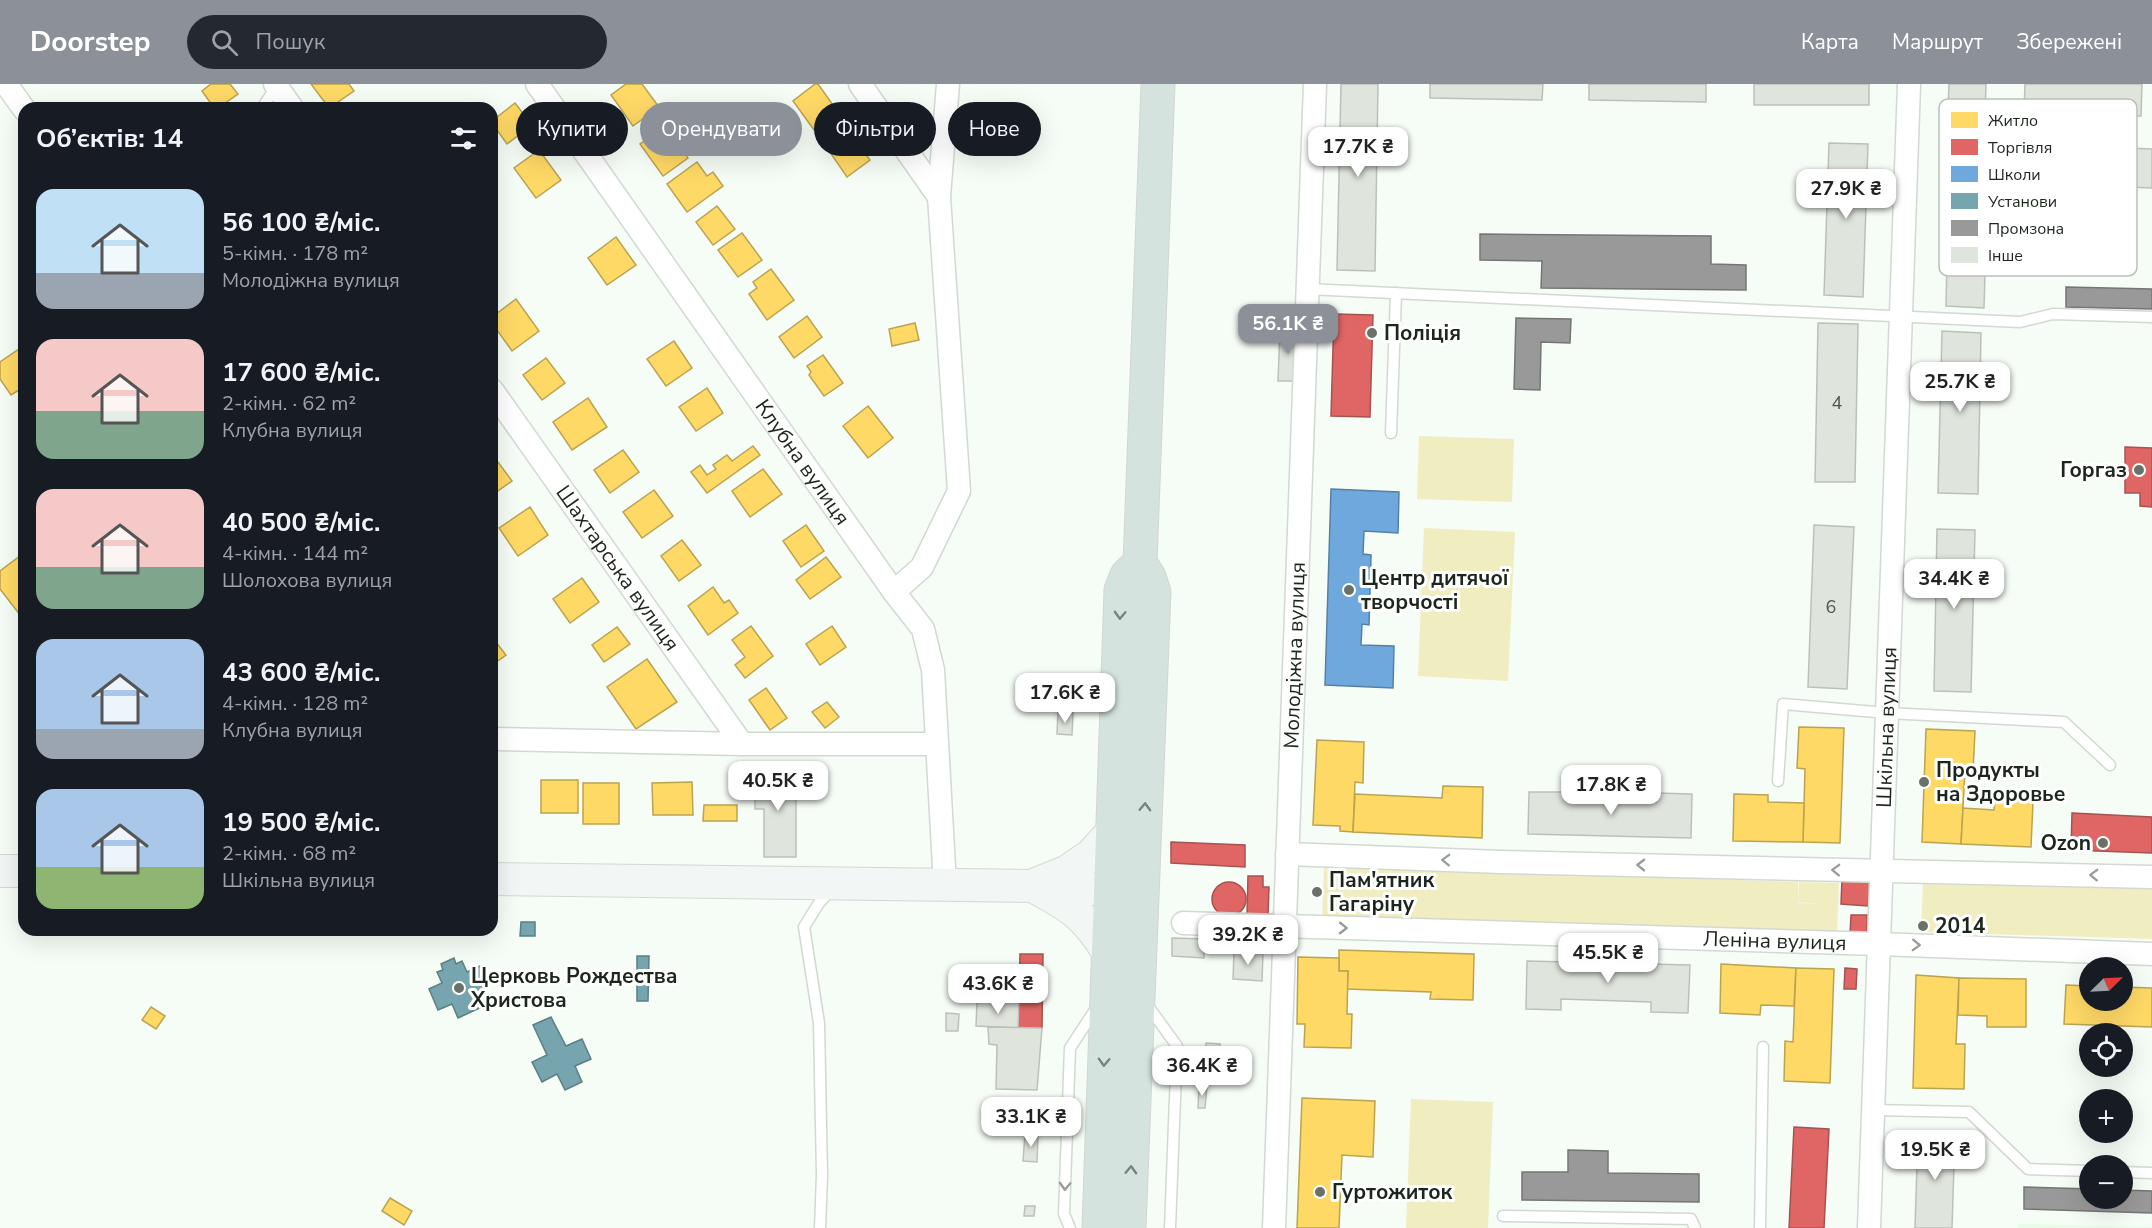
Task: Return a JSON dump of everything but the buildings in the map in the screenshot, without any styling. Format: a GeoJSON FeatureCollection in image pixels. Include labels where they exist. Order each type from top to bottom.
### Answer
{"type":"FeatureCollection","features":[{"type":"Feature","properties":{"kind":"highway"},"geometry":{"type":"LineString","coordinates":[[1099,1228],[1122,992],[1141,936],[1126,891],[1123,838],[1121,590],[1128,575],[1140,563],[1158,84]]}},
{"type":"Feature","properties":{"kind":"highway"},"geometry":{"type":"LineString","coordinates":[[1126,891],[1108,944],[1122,992],[1129,1228]]}},
{"type":"Feature","properties":{"kind":"street"},"geometry":{"type":"LineString","coordinates":[[6,84],[19,102]]}},
{"type":"Feature","properties":{"kind":"street","name":"Клубна вулиця"},"geometry":{"type":"LineString","coordinates":[[537,84],[922,629],[933,670],[945,885]]}},
{"type":"Feature","properties":{"kind":"street"},"geometry":{"type":"LineString","coordinates":[[860,84],[939,198]]}},
{"type":"Feature","properties":{"kind":"street"},"geometry":{"type":"LineString","coordinates":[[894,592],[922,567],[959,491],[939,198],[948,84]]}},
{"type":"Feature","properties":{"kind":"street","name":"Молодіжна вулиця"},"geometry":{"type":"LineString","coordinates":[[1274,1228],[1315,84]]}},
{"type":"Feature","properties":{"kind":"street","name":"Шкільна вулиця"},"geometry":{"type":"LineString","coordinates":[[1869,1228],[1909,84]]}},
{"type":"Feature","properties":{"kind":"street"},"geometry":{"type":"LineString","coordinates":[[277,85],[288,102]]}},
{"type":"Feature","properties":{"kind":"street","name":"Шахтарська вулиця"},"geometry":{"type":"LineString","coordinates":[[498,398],[742,744]]}},
{"type":"Feature","properties":{"kind":"street"},"geometry":{"type":"LineString","coordinates":[[498,740],[936,744]]}},
{"type":"Feature","properties":{"kind":"street"},"geometry":{"type":"LineString","coordinates":[[1032,886],[1068,871],[1091,855],[1123,838]]}},
{"type":"Feature","properties":{"kind":"street"},"geometry":{"type":"LineString","coordinates":[[1287,854],[1501,862],[2152,877]]}},
{"type":"Feature","properties":{"kind":"street"},"geometry":{"type":"LineString","coordinates":[[0,871],[18,872]]}},
{"type":"Feature","properties":{"kind":"street"},"geometry":{"type":"LineString","coordinates":[[498,879],[1032,886],[1126,891]]}},
{"type":"Feature","properties":{"kind":"street"},"geometry":{"type":"LineString","coordinates":[[1032,886],[1071,906],[1108,944],[1120,921],[1132,921],[1141,936]]}},
{"type":"Feature","properties":{"kind":"street","name":"Леніна вулиця"},"geometry":{"type":"LineString","coordinates":[[1183,923],[2152,954]]}},
{"type":"Feature","properties":{"kind":"lane"},"geometry":{"type":"LineString","coordinates":[[266,102],[277,85]]}},
{"type":"Feature","properties":{"kind":"lane"},"geometry":{"type":"LineString","coordinates":[[1307,289],[2020,322],[2053,314],[2152,316]]}},
{"type":"Feature","properties":{"kind":"lane"},"geometry":{"type":"LineString","coordinates":[[1391,433],[1396,293]]}},
{"type":"Feature","properties":{"kind":"lane"},"geometry":{"type":"LineString","coordinates":[[1778,781],[1783,704],[1887,713],[2064,722],[2110,765]]}},
{"type":"Feature","properties":{"kind":"lane"},"geometry":{"type":"LineString","coordinates":[[820,1228],[822,1175],[819,1023],[804,927],[819,903],[836,884]]}},
{"type":"Feature","properties":{"kind":"lane"},"geometry":{"type":"LineString","coordinates":[[1071,1228],[1064,1214],[1070,1048],[1122,992],[1178,1046],[1170,1228]]}},
{"type":"Feature","properties":{"kind":"lane"},"geometry":{"type":"LineString","coordinates":[[1760,1228],[1763,1047]]}},
{"type":"Feature","properties":{"kind":"lane"},"geometry":{"type":"LineString","coordinates":[[1874,1110],[1969,1112],[2028,1169],[2079,1171]]}},
{"type":"Feature","properties":{"kind":"lane"},"geometry":{"type":"LineString","coordinates":[[2133,1172],[2152,1173]]}},
{"type":"Feature","properties":{"kind":"lane"},"geometry":{"type":"LineString","coordinates":[[1503,1216],[1691,1219],[1695,1228]]}},
{"type":"Feature","properties":{"kind":"shaded area"},"geometry":{"type":"Polygon","coordinates":[[[1419,436],[1514,439],[1512,502],[1417,499],[1419,436]]]}},
{"type":"Feature","properties":{"kind":"shaded area"},"geometry":{"type":"Polygon","coordinates":[[[1424,528],[1515,532],[1508,681],[1418,676],[1424,528]]]}},
{"type":"Feature","properties":{"kind":"shaded area"},"geometry":{"type":"Polygon","coordinates":[[[1324,866],[1798,882],[1798,902],[1799,882],[1839,883],[1837,936],[1322,919],[1324,866]]]}},
{"type":"Feature","properties":{"kind":"shaded area"},"geometry":{"type":"Polygon","coordinates":[[[1923,881],[2152,889],[2152,939],[1921,932],[1923,881]]]}},
{"type":"Feature","properties":{"kind":"shaded area"},"geometry":{"type":"Polygon","coordinates":[[[1411,1099],[1493,1102],[1488,1228],[1406,1228],[1411,1099]]]}},
{"type":"Feature","properties":{"kind":"shaded area"},"geometry":{"type":"Polygon","coordinates":[[[2018,1224],[2152,1227],[2152,1228],[2018,1228],[2018,1224]]]}},
{"type":"Feature","properties":{"kind":"place","name":"Поліція"},"geometry":{"type":"Point","coordinates":[1372,333]}},
{"type":"Feature","properties":{"kind":"place","name":"Горгаз"},"geometry":{"type":"Point","coordinates":[2139,470]}},
{"type":"Feature","properties":{"kind":"place","name":"Центр дитячої творчості"},"geometry":{"type":"Point","coordinates":[1349,590]}},
{"type":"Feature","properties":{"kind":"place","name":"Продукты на Здоровье"},"geometry":{"type":"Point","coordinates":[1924,782]}},
{"type":"Feature","properties":{"kind":"place","name":"Ozon"},"geometry":{"type":"Point","coordinates":[2103,843]}},
{"type":"Feature","properties":{"kind":"place","name":"Пам'ятник Гагаріну"},"geometry":{"type":"Point","coordinates":[1317,892]}},
{"type":"Feature","properties":{"kind":"place","name":"2014"},"geometry":{"type":"Point","coordinates":[1923,926]}},
{"type":"Feature","properties":{"kind":"place","name":"Церковь Рождества Христова"},"geometry":{"type":"Point","coordinates":[459,988]}},
{"type":"Feature","properties":{"kind":"place","name":"Гуртожиток"},"geometry":{"type":"Point","coordinates":[1320,1192]}}]}
